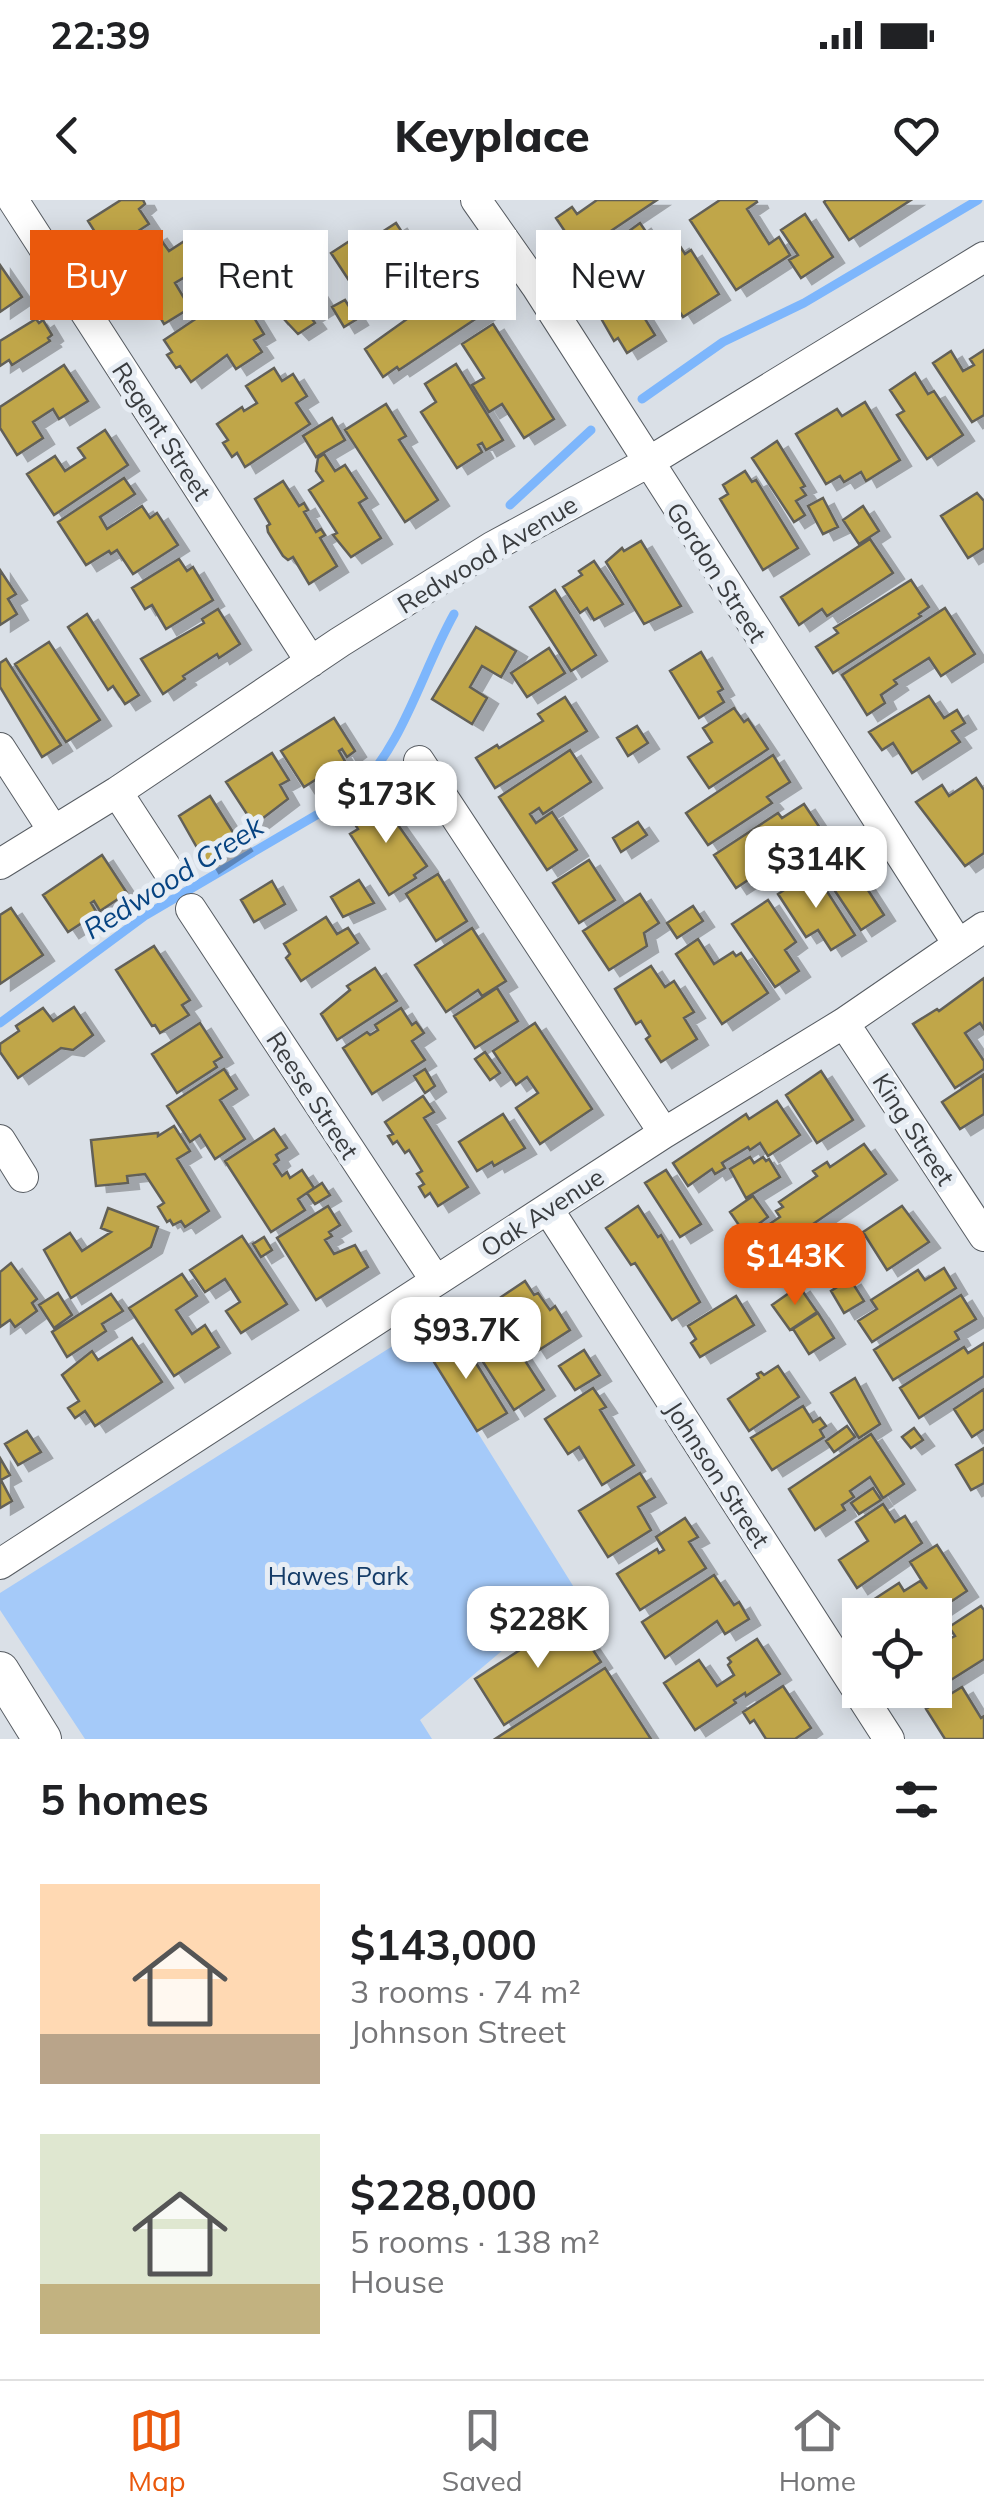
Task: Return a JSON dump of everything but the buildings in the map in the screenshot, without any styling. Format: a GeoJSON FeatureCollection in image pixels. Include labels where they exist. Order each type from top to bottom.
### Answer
{"type":"FeatureCollection","features":[{"type":"Feature","properties":{"kind":"street","name":"Regent Street"},"geometry":{"type":"LineString","coordinates":[[13,200],[312,662]]}},
{"type":"Feature","properties":{"kind":"street","name":"Gordon Street"},"geometry":{"type":"LineString","coordinates":[[476,200],[537,288],[647,463],[971,936]]}},
{"type":"Feature","properties":{"kind":"street","name":"Redwood Avenue"},"geometry":{"type":"LineString","coordinates":[[0,864],[117,792],[492,546],[647,463],[984,258]]}},
{"type":"Feature","properties":{"kind":"street"},"geometry":{"type":"LineString","coordinates":[[0,748],[53,830]]}},
{"type":"Feature","properties":{"kind":"street"},"geometry":{"type":"LineString","coordinates":[[419,761],[664,1133]]}},
{"type":"Feature","properties":{"kind":"street"},"geometry":{"type":"LineString","coordinates":[[117,792],[168,872]]}},
{"type":"Feature","properties":{"kind":"street","name":"Reese Street"},"geometry":{"type":"LineString","coordinates":[[191,909],[436,1281]]}},
{"type":"Feature","properties":{"kind":"street","name":"Oak Avenue"},"geometry":{"type":"LineString","coordinates":[[0,1564],[664,1133],[844,1022],[971,936]]}},
{"type":"Feature","properties":{"kind":"street","name":"King Street"},"geometry":{"type":"LineString","coordinates":[[844,1022],[984,1236]]}},
{"type":"Feature","properties":{"kind":"street"},"geometry":{"type":"LineString","coordinates":[[0,1140],[22,1176]]}},
{"type":"Feature","properties":{"kind":"street","name":"Johnson Street"},"geometry":{"type":"LineString","coordinates":[[548,1208],[889,1739]]}},
{"type":"Feature","properties":{"kind":"street"},"geometry":{"type":"LineString","coordinates":[[0,1671],[42,1739]]}},
{"type":"Feature","properties":{"kind":"green space","name":"Hawes Park"},"geometry":{"type":"Polygon","coordinates":[[[415,1332],[575,1589],[420,1720],[432,1739],[85,1739],[0,1610],[0,1593],[415,1332]]]}},
{"type":"Feature","properties":{"kind":"waterway","name":"Redwood Creek"},"geometry":{"type":"LineString","coordinates":[[642,399],[723,342],[804,303],[978,200]]}},
{"type":"Feature","properties":{"kind":"waterway","name":"Redwood Creek"},"geometry":{"type":"LineString","coordinates":[[510,505],[591,430]]}},
{"type":"Feature","properties":{"kind":"waterway","name":"Redwood Creek"},"geometry":{"type":"LineString","coordinates":[[0,1023],[146,915],[354,793],[399,731],[454,614]]}}]}
